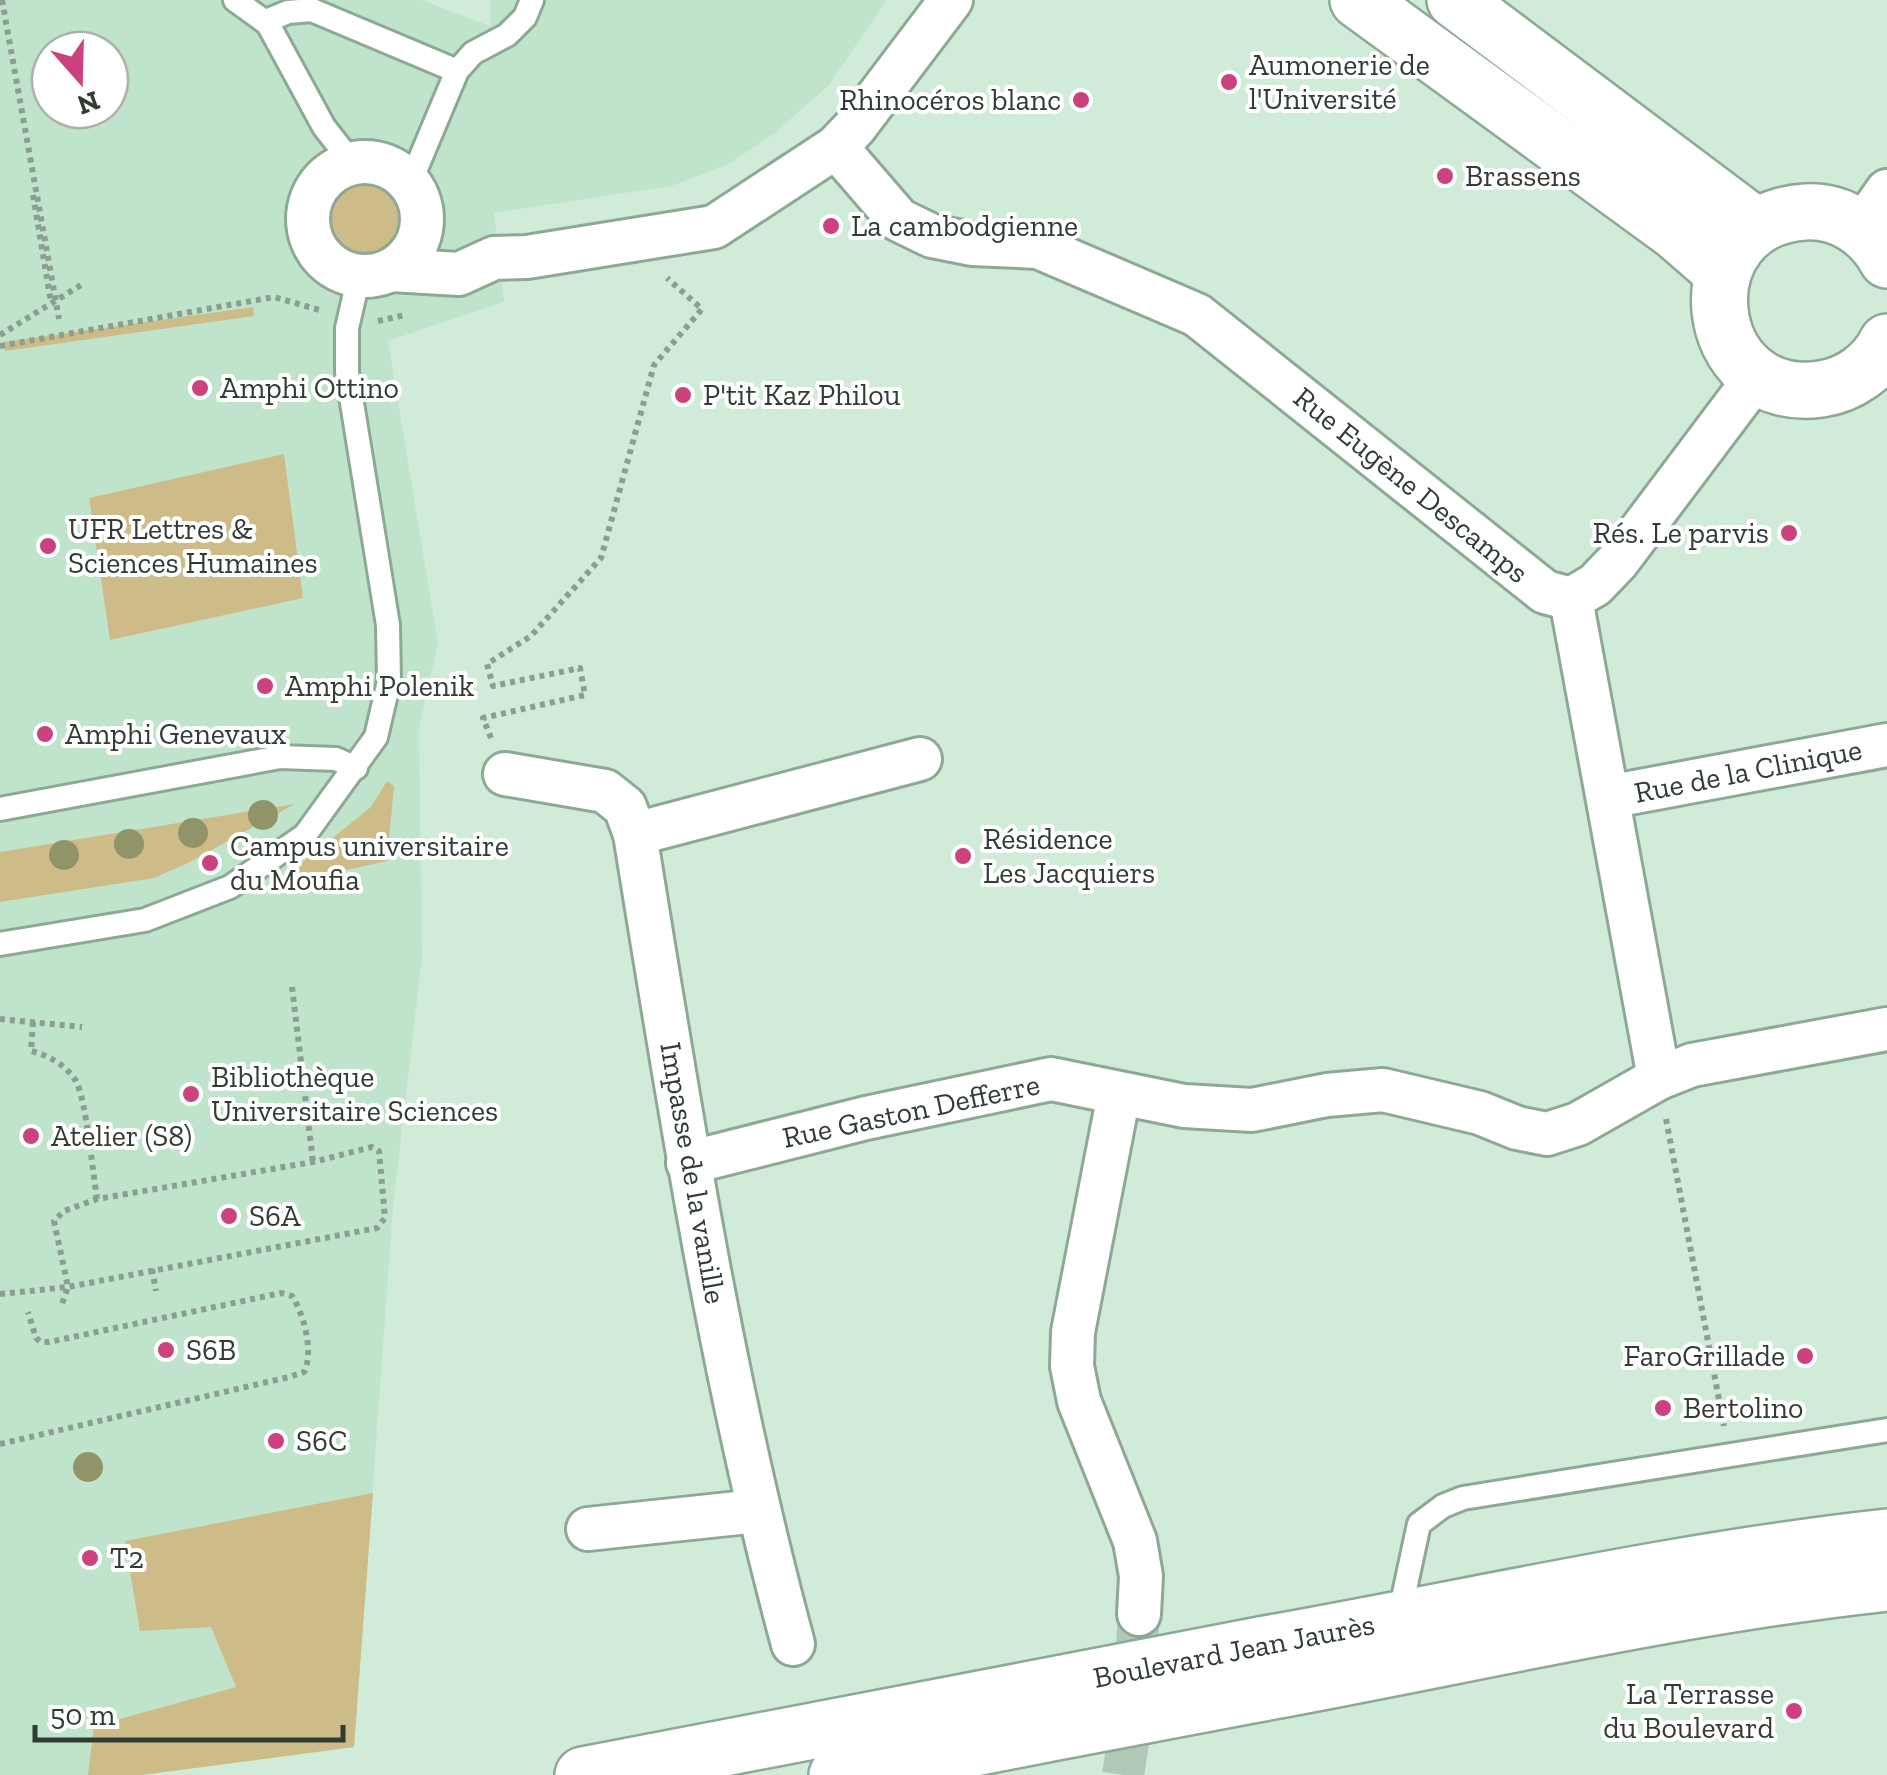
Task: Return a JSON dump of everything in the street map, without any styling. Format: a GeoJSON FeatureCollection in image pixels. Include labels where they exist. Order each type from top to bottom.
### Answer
{"type":"FeatureCollection","features":[{"type":"Feature","properties":{"kind":"main road"},"geometry":{"type":"LineString","coordinates":[[1358,0],[1676,232],[1722,272]]}},
{"type":"Feature","properties":{"kind":"main road"},"geometry":{"type":"LineString","coordinates":[[1454,0],[1757,227]]}},
{"type":"Feature","properties":{"kind":"main road"},"geometry":{"type":"LineString","coordinates":[[1878,227],[1810,212],[1782,215],[1757,227],[1731,255],[1722,272],[1717,301],[1722,330],[1736,355],[1757,376],[1782,387],[1808,391],[1834,388],[1878,371]]}},
{"type":"Feature","properties":{"kind":"main road","name":"Boulevard Jean Jaurès"},"geometry":{"type":"LineString","coordinates":[[1259,1669],[1399,1620],[1792,1547],[1887,1537]]}},
{"type":"Feature","properties":{"kind":"main road","name":"Boulevard Jean Jaurès"},"geometry":{"type":"LineString","coordinates":[[583,1775],[1041,1711],[1259,1669],[1616,1626],[1822,1590],[1887,1583]]}},
{"type":"Feature","properties":{"kind":"main road","name":"Boulevard Jean Jaurès"},"geometry":{"type":"LineString","coordinates":[[837,1775],[1041,1711]]}},
{"type":"Feature","properties":{"kind":"street"},"geometry":{"type":"LineString","coordinates":[[420,236],[494,258],[527,257],[714,227],[836,147],[952,0]]}},
{"type":"Feature","properties":{"kind":"street","name":"Rue Eugène Descamps"},"geometry":{"type":"LineString","coordinates":[[836,147],[899,220],[932,236],[972,244],[1038,247],[1197,315],[1545,592],[1571,599]]}},
{"type":"Feature","properties":{"kind":"street"},"geometry":{"type":"LineString","coordinates":[[375,273],[414,250],[423,218],[420,200],[410,183],[384,166],[352,164],[323,181],[313,196],[308,224],[318,252],[330,264],[375,273],[459,274],[494,258]]}},
{"type":"Feature","properties":{"kind":"street"},"geometry":{"type":"LineString","coordinates":[[1659,1078],[1571,599],[1595,585],[1616,562],[1757,376]]}},
{"type":"Feature","properties":{"kind":"street","name":"Rue de la Clinique"},"geometry":{"type":"LineString","coordinates":[[1608,797],[1887,745]]}},
{"type":"Feature","properties":{"kind":"street"},"geometry":{"type":"LineString","coordinates":[[634,834],[920,759]]}},
{"type":"Feature","properties":{"kind":"street","name":"Impasse de la vanille"},"geometry":{"type":"LineString","coordinates":[[504,774],[605,791],[625,807],[634,834],[688,1163],[757,1511],[793,1644]]}},
{"type":"Feature","properties":{"kind":"street","name":"Rue Gaston Defferre"},"geometry":{"type":"LineString","coordinates":[[688,1163],[866,1118],[1051,1079],[1184,1106],[1252,1110],[1326,1095],[1384,1090],[1546,1134],[1578,1124],[1659,1078],[1692,1065],[1887,1030]]}},
{"type":"Feature","properties":{"kind":"street"},"geometry":{"type":"LineString","coordinates":[[1118,1094],[1074,1332],[1072,1366],[1079,1401],[1135,1541],[1141,1576],[1139,1614]]}},
{"type":"Feature","properties":{"kind":"street"},"geometry":{"type":"LineString","coordinates":[[588,1529],[757,1511]]}},
{"type":"Feature","properties":{"kind":"lane"},"geometry":{"type":"LineString","coordinates":[[236,0],[268,24],[324,127],[352,164]]}},
{"type":"Feature","properties":{"kind":"lane"},"geometry":{"type":"LineString","coordinates":[[410,183],[457,71],[473,53],[516,26],[532,0]]}},
{"type":"Feature","properties":{"kind":"lane"},"geometry":{"type":"LineString","coordinates":[[268,24],[266,21],[288,12],[312,10],[457,71]]}},
{"type":"Feature","properties":{"kind":"lane"},"geometry":{"type":"LineString","coordinates":[[0,944],[145,920],[230,887],[305,835],[376,737],[389,681],[388,624],[348,372],[349,318],[375,273]]}},
{"type":"Feature","properties":{"kind":"lane"},"geometry":{"type":"LineString","coordinates":[[0,810],[280,758],[336,759],[356,768]]}},
{"type":"Feature","properties":{"kind":"lane"},"geometry":{"type":"LineString","coordinates":[[1399,1620],[1419,1524],[1443,1506],[1463,1498],[1887,1430]]}},
{"type":"Feature","properties":{"kind":"path"},"geometry":{"type":"LineString","coordinates":[[1,0],[50,302]]}},
{"type":"Feature","properties":{"kind":"path"},"geometry":{"type":"LineString","coordinates":[[1,0],[59,318]]}},
{"type":"Feature","properties":{"kind":"path"},"geometry":{"type":"LineString","coordinates":[[484,718],[585,695],[580,668],[493,686],[487,664],[531,636],[601,558],[654,365],[702,308],[667,278]]}},
{"type":"Feature","properties":{"kind":"path"},"geometry":{"type":"LineString","coordinates":[[0,335],[81,284]]}},
{"type":"Feature","properties":{"kind":"path"},"geometry":{"type":"LineString","coordinates":[[0,346],[274,297],[367,323],[422,312]]}},
{"type":"Feature","properties":{"kind":"path"},"geometry":{"type":"LineString","coordinates":[[292,987],[313,1162]]}},
{"type":"Feature","properties":{"kind":"path"},"geometry":{"type":"LineString","coordinates":[[0,1019],[82,1027]]}},
{"type":"Feature","properties":{"kind":"path"},"geometry":{"type":"LineString","coordinates":[[33,1022],[30,1051],[45,1054],[62,1066],[79,1087],[97,1198]]}},
{"type":"Feature","properties":{"kind":"path"},"geometry":{"type":"LineString","coordinates":[[1659,1078],[1729,1455]]}},
{"type":"Feature","properties":{"kind":"path"},"geometry":{"type":"LineString","coordinates":[[0,1294],[68,1287],[382,1225],[385,1218],[379,1151],[372,1148],[313,1162],[97,1198],[64,1210],[54,1221],[68,1287],[62,1304]]}},
{"type":"Feature","properties":{"kind":"path"},"geometry":{"type":"LineString","coordinates":[[152,1269],[156,1292]]}},
{"type":"Feature","properties":{"kind":"path"},"geometry":{"type":"LineString","coordinates":[[0,1444],[288,1378],[304,1372],[310,1360],[298,1305],[292,1296],[281,1293],[49,1342],[36,1338],[28,1312]]}},
{"type":"Feature","properties":{"kind":"shaded area","name":"Campus universitaire du Moufia"},"geometry":{"type":"Polygon","coordinates":[[[0,0],[422,0],[490,26],[491,0],[887,0],[828,86],[775,133],[729,164],[671,186],[494,213],[504,302],[388,341],[438,643],[419,727],[422,957],[393,1208],[354,1747],[142,1775],[0,1775],[0,0]]]}},
{"type":"Feature","properties":{"kind":"shaded area"},"geometry":{"type":"Polygon","coordinates":[[[367,179],[394,190],[405,217],[394,244],[367,255],[340,244],[329,217],[340,190],[367,179]]]}},
{"type":"Feature","properties":{"kind":"shaded area"},"geometry":{"type":"Polygon","coordinates":[[[253,307],[254,316],[5,351],[4,342],[253,307]]]}},
{"type":"Feature","properties":{"kind":"shaded area"},"geometry":{"type":"Polygon","coordinates":[[[284,454],[303,598],[110,640],[89,498],[284,454]]]}},
{"type":"Feature","properties":{"kind":"shaded area"},"geometry":{"type":"Polygon","coordinates":[[[387,781],[394,786],[387,861],[273,886],[371,807],[387,781]]]}},
{"type":"Feature","properties":{"kind":"shaded area"},"geometry":{"type":"Polygon","coordinates":[[[295,804],[154,878],[0,902],[0,852],[295,804]]]}},
{"type":"Feature","properties":{"kind":"shaded area"},"geometry":{"type":"Polygon","coordinates":[[[373,1493],[354,1747],[142,1775],[88,1775],[94,1726],[236,1687],[211,1627],[140,1631],[125,1541],[373,1493]]]}},
{"type":"Feature","properties":{"kind":"tunnel"},"geometry":{"type":"LineString","coordinates":[[1123,1775],[1132,1717],[1139,1614]]}},
{"type":"Feature","properties":{"kind":"place","name":"Aumonerie de l'Université"},"geometry":{"type":"Point","coordinates":[1229,82]}},
{"type":"Feature","properties":{"kind":"place","name":"Rhinocéros blanc"},"geometry":{"type":"Point","coordinates":[1081,100]}},
{"type":"Feature","properties":{"kind":"place","name":"Brassens"},"geometry":{"type":"Point","coordinates":[1445,176]}},
{"type":"Feature","properties":{"kind":"place","name":"La cambodgienne"},"geometry":{"type":"Point","coordinates":[831,226]}},
{"type":"Feature","properties":{"kind":"place","name":"Amphi Ottino"},"geometry":{"type":"Point","coordinates":[200,388]}},
{"type":"Feature","properties":{"kind":"place","name":"P'tit Kaz Philou"},"geometry":{"type":"Point","coordinates":[683,395]}},
{"type":"Feature","properties":{"kind":"place","name":"Rés. Le parvis"},"geometry":{"type":"Point","coordinates":[1789,533]}},
{"type":"Feature","properties":{"kind":"place","name":"UFR Lettres & Sciences Humaines"},"geometry":{"type":"Point","coordinates":[48,546]}},
{"type":"Feature","properties":{"kind":"place","name":"Amphi Polenik"},"geometry":{"type":"Point","coordinates":[265,686]}},
{"type":"Feature","properties":{"kind":"place","name":"Amphi Genevaux"},"geometry":{"type":"Point","coordinates":[45,734]}},
{"type":"Feature","properties":{"kind":"place","name":"Résidence Les Jacquiers"},"geometry":{"type":"Point","coordinates":[963,856]}},
{"type":"Feature","properties":{"kind":"place","name":"Campus universitaire du Moufia"},"geometry":{"type":"Point","coordinates":[210,863]}},
{"type":"Feature","properties":{"kind":"place","name":"Bibliothèque Universitaire Sciences"},"geometry":{"type":"Point","coordinates":[191,1094]}},
{"type":"Feature","properties":{"kind":"place","name":"Atelier (S8)"},"geometry":{"type":"Point","coordinates":[31,1136]}},
{"type":"Feature","properties":{"kind":"place","name":"S6A"},"geometry":{"type":"Point","coordinates":[229,1216]}},
{"type":"Feature","properties":{"kind":"place","name":"S6B"},"geometry":{"type":"Point","coordinates":[166,1350]}},
{"type":"Feature","properties":{"kind":"place","name":"FaroGrillade"},"geometry":{"type":"Point","coordinates":[1805,1356]}},
{"type":"Feature","properties":{"kind":"place","name":"Bertolino"},"geometry":{"type":"Point","coordinates":[1663,1408]}},
{"type":"Feature","properties":{"kind":"place","name":"S6C"},"geometry":{"type":"Point","coordinates":[276,1441]}},
{"type":"Feature","properties":{"kind":"place","name":"T2"},"geometry":{"type":"Point","coordinates":[90,1558]}},
{"type":"Feature","properties":{"kind":"place","name":"La Terrasse du Boulevard"},"geometry":{"type":"Point","coordinates":[1794,1711]}}]}
